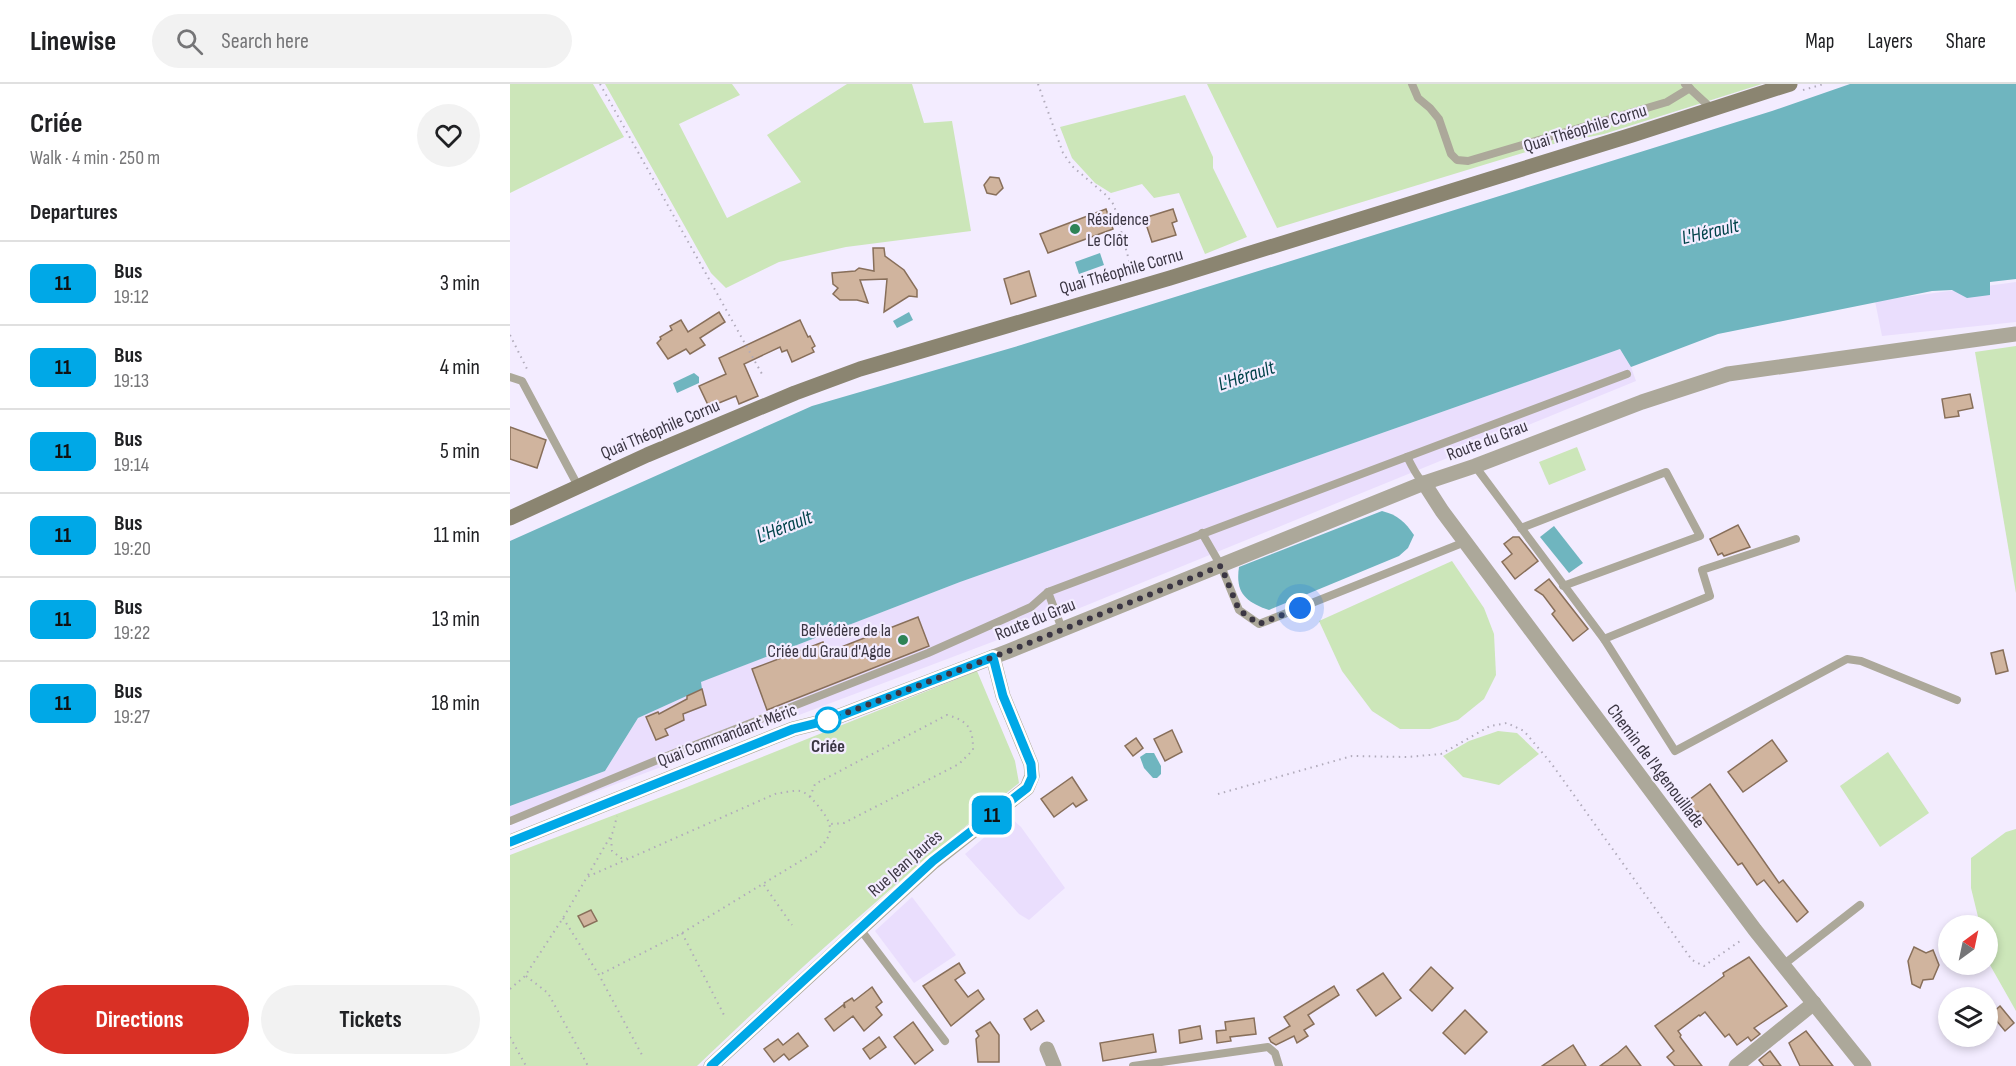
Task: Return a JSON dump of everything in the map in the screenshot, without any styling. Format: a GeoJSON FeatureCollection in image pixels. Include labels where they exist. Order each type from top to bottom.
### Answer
{"type":"FeatureCollection","features":[{"type":"Feature","properties":{"kind":"main road","name":"Quai Théophile Cornu"},"geometry":{"type":"LineString","coordinates":[[510,518],[578,486],[795,393],[860,369],[1136,287],[1790,84]]}},
{"type":"Feature","properties":{"kind":"street","name":"Route du Grau"},"geometry":{"type":"LineString","coordinates":[[993,657],[1424,483],[1475,466],[1642,402],[1728,374],[2016,334]]}},
{"type":"Feature","properties":{"kind":"street","name":"Chemin de l'Agenouillade"},"geometry":{"type":"LineString","coordinates":[[1424,483],[1465,542],[1755,930],[1864,1066]]}},
{"type":"Feature","properties":{"kind":"street","name":"Rue Jean Jaurès"},"geometry":{"type":"LineString","coordinates":[[711,1066],[933,861],[1027,788],[1032,777],[1031,764],[1003,696],[993,657]]}},
{"type":"Feature","properties":{"kind":"street","name":"Quai Commandant Méric"},"geometry":{"type":"LineString","coordinates":[[510,842],[793,729],[829,720],[993,657]]}},
{"type":"Feature","properties":{"kind":"street"},"geometry":{"type":"LineString","coordinates":[[1736,1066],[1814,1004]]}},
{"type":"Feature","properties":{"kind":"street"},"geometry":{"type":"LineString","coordinates":[[1047,1049],[1054,1066]]}},
{"type":"Feature","properties":{"kind":"lane"},"geometry":{"type":"LineString","coordinates":[[1412,84],[1418,98],[1431,108],[1439,120],[1451,154],[1457,160],[1468,160],[1667,102],[1687,86],[1712,109]]}},
{"type":"Feature","properties":{"kind":"lane"},"geometry":{"type":"LineString","coordinates":[[510,821],[928,653],[1031,608],[1048,592],[1627,374]]}},
{"type":"Feature","properties":{"kind":"lane"},"geometry":{"type":"LineString","coordinates":[[510,377],[522,381],[578,486]]}},
{"type":"Feature","properties":{"kind":"lane"},"geometry":{"type":"LineString","coordinates":[[1407,457],[1419,479],[1424,483]]}},
{"type":"Feature","properties":{"kind":"lane"},"geometry":{"type":"LineString","coordinates":[[1475,466],[1604,639],[1675,751],[1847,659],[1861,661],[1958,700]]}},
{"type":"Feature","properties":{"kind":"lane"},"geometry":{"type":"LineString","coordinates":[[1521,528],[1665,472],[1700,536],[1563,586]]}},
{"type":"Feature","properties":{"kind":"lane"},"geometry":{"type":"LineString","coordinates":[[1202,533],[1221,566],[1239,610],[1259,624],[1465,542]]}},
{"type":"Feature","properties":{"kind":"lane"},"geometry":{"type":"LineString","coordinates":[[1604,639],[1710,596],[1702,570],[1796,539]]}},
{"type":"Feature","properties":{"kind":"lane"},"geometry":{"type":"LineString","coordinates":[[1048,592],[1062,630]]}},
{"type":"Feature","properties":{"kind":"lane"},"geometry":{"type":"LineString","coordinates":[[1783,965],[1860,905]]}},
{"type":"Feature","properties":{"kind":"lane"},"geometry":{"type":"LineString","coordinates":[[860,929],[945,1041]]}},
{"type":"Feature","properties":{"kind":"lane"},"geometry":{"type":"LineString","coordinates":[[1133,1066],[1268,1047],[1275,1053],[1279,1066]]}},
{"type":"Feature","properties":{"kind":"path"},"geometry":{"type":"LineString","coordinates":[[600,84],[762,374]]}},
{"type":"Feature","properties":{"kind":"path"},"geometry":{"type":"LineString","coordinates":[[1038,84],[1063,153],[1072,166],[1107,196],[1114,205],[1136,287]]}},
{"type":"Feature","properties":{"kind":"path"},"geometry":{"type":"LineString","coordinates":[[810,797],[815,784],[947,715],[957,717],[969,725],[973,750],[959,764],[844,823],[830,824]]}},
{"type":"Feature","properties":{"kind":"path"},"geometry":{"type":"LineString","coordinates":[[1218,794],[1352,756],[1407,757],[1441,754],[1490,726],[1507,723],[1524,731],[1551,763],[1692,960],[1704,966],[1755,930]]}},
{"type":"Feature","properties":{"kind":"path"},"geometry":{"type":"LineString","coordinates":[[587,877],[775,794],[800,791],[810,797],[825,814],[830,824],[828,840],[817,851],[682,933],[599,975]]}},
{"type":"Feature","properties":{"kind":"path"},"geometry":{"type":"LineString","coordinates":[[510,988],[525,976],[563,918],[611,835],[617,818],[618,808],[615,799]]}},
{"type":"Feature","properties":{"kind":"path"},"geometry":{"type":"LineString","coordinates":[[611,835],[612,851],[621,858],[630,858]]}},
{"type":"Feature","properties":{"kind":"path"},"geometry":{"type":"LineString","coordinates":[[764,885],[792,925]]}},
{"type":"Feature","properties":{"kind":"path"},"geometry":{"type":"LineString","coordinates":[[563,918],[599,975],[642,1055]]}},
{"type":"Feature","properties":{"kind":"path"},"geometry":{"type":"LineString","coordinates":[[682,933],[724,1015]]}},
{"type":"Feature","properties":{"kind":"path"},"geometry":{"type":"LineString","coordinates":[[525,976],[548,993],[588,1066]]}},
{"type":"Feature","properties":{"kind":"path"},"geometry":{"type":"LineString","coordinates":[[510,1037],[526,1066]]}},
{"type":"Feature","properties":{"kind":"shaded area"},"geometry":{"type":"Polygon","coordinates":[[[2016,282],[2016,322],[1882,336],[1875,301],[2016,282]]]}},
{"type":"Feature","properties":{"kind":"shaded area","name":"Criée"},"geometry":{"type":"Polygon","coordinates":[[[1620,349],[1636,381],[1048,621],[510,824],[510,806],[605,771],[638,718],[702,689],[700,682],[960,582],[1620,349]]]}},
{"type":"Feature","properties":{"kind":"shaded area"},"geometry":{"type":"Polygon","coordinates":[[[1009,816],[1021,827],[1065,888],[1029,920],[1019,914],[965,854],[1009,816]]]}},
{"type":"Feature","properties":{"kind":"shaded area"},"geometry":{"type":"Polygon","coordinates":[[[912,897],[956,955],[914,983],[875,931],[912,897]]]}},
{"type":"Feature","properties":{"kind":"green space"},"geometry":{"type":"Polygon","coordinates":[[[510,84],[593,84],[624,137],[510,193],[510,84]]]}},
{"type":"Feature","properties":{"kind":"green space"},"geometry":{"type":"Polygon","coordinates":[[[605,84],[732,84],[740,95],[679,124],[727,218],[801,182],[767,135],[847,84],[912,84],[924,123],[952,121],[971,231],[846,247],[779,262],[726,288],[711,273],[605,84]]]}},
{"type":"Feature","properties":{"kind":"green space"},"geometry":{"type":"Polygon","coordinates":[[[1207,84],[1762,84],[1604,134],[1549,145],[1277,228],[1207,84]]]}},
{"type":"Feature","properties":{"kind":"green space"},"geometry":{"type":"Polygon","coordinates":[[[1185,95],[1213,157],[1213,168],[1247,237],[1205,254],[1179,193],[1154,198],[1142,184],[1111,193],[1095,183],[1072,158],[1060,127],[1185,95]]]}},
{"type":"Feature","properties":{"kind":"green space"},"geometry":{"type":"Polygon","coordinates":[[[2016,346],[2016,593],[1975,352],[2016,346]]]}},
{"type":"Feature","properties":{"kind":"green space"},"geometry":{"type":"Polygon","coordinates":[[[1577,447],[1586,470],[1549,485],[1539,462],[1577,447]]]}},
{"type":"Feature","properties":{"kind":"green space"},"geometry":{"type":"Polygon","coordinates":[[[1452,561],[1484,608],[1494,634],[1496,675],[1484,699],[1458,720],[1430,729],[1400,729],[1372,711],[1342,671],[1319,621],[1452,561]]]}},
{"type":"Feature","properties":{"kind":"green space"},"geometry":{"type":"Polygon","coordinates":[[[977,671],[1015,761],[1019,783],[855,921],[697,1066],[510,1066],[510,855],[977,671]]]}},
{"type":"Feature","properties":{"kind":"green space"},"geometry":{"type":"Polygon","coordinates":[[[1498,731],[1517,733],[1539,754],[1499,785],[1463,777],[1443,756],[1469,741],[1498,731]]]}},
{"type":"Feature","properties":{"kind":"green space"},"geometry":{"type":"Polygon","coordinates":[[[1888,752],[1929,813],[1880,847],[1840,786],[1888,752]]]}},
{"type":"Feature","properties":{"kind":"green space"},"geometry":{"type":"Polygon","coordinates":[[[2016,829],[2016,1011],[1996,975],[1998,975],[1998,915],[1978,915],[1971,888],[1971,858],[2006,832],[2016,829]]]}},
{"type":"Feature","properties":{"kind":"water","name":"L'Hérault"},"geometry":{"type":"Polygon","coordinates":[[[1850,84],[2016,84],[2016,279],[1990,282],[1990,295],[1967,298],[1952,290],[1932,291],[1718,334],[1631,367],[1620,349],[960,582],[701,682],[702,689],[638,718],[605,771],[510,806],[510,541],[812,406],[1021,345],[1772,111],[1850,84]]]}},
{"type":"Feature","properties":{"kind":"water"},"geometry":{"type":"Polygon","coordinates":[[[1100,253],[1104,265],[1079,274],[1075,262],[1100,253]]]}},
{"type":"Feature","properties":{"kind":"water"},"geometry":{"type":"Polygon","coordinates":[[[909,312],[913,320],[897,328],[893,321],[909,312]]]}},
{"type":"Feature","properties":{"kind":"water"},"geometry":{"type":"Polygon","coordinates":[[[694,373],[699,377],[699,383],[677,393],[673,383],[694,373]]]}},
{"type":"Feature","properties":{"kind":"water"},"geometry":{"type":"Polygon","coordinates":[[[1382,511],[1401,520],[1414,535],[1408,548],[1399,556],[1269,610],[1248,600],[1241,590],[1239,567],[1382,511]]]}},
{"type":"Feature","properties":{"kind":"water"},"geometry":{"type":"Polygon","coordinates":[[[1554,526],[1583,563],[1569,573],[1540,537],[1554,526]]]}},
{"type":"Feature","properties":{"kind":"water"},"geometry":{"type":"Polygon","coordinates":[[[1146,753],[1154,753],[1161,766],[1161,774],[1157,778],[1153,778],[1144,768],[1140,757],[1146,753]]]}},
{"type":"Feature","properties":{"kind":"building"},"geometry":{"type":"Polygon","coordinates":[[[990,177],[999,178],[1003,188],[996,195],[987,193],[984,185],[990,177]]]}},
{"type":"Feature","properties":{"kind":"building"},"geometry":{"type":"Polygon","coordinates":[[[1106,209],[1113,229],[1048,253],[1040,234],[1106,209]]]}},
{"type":"Feature","properties":{"kind":"building"},"geometry":{"type":"Polygon","coordinates":[[[1173,209],[1177,221],[1172,223],[1176,235],[1152,242],[1144,218],[1173,209]]]}},
{"type":"Feature","properties":{"kind":"building"},"geometry":{"type":"Polygon","coordinates":[[[873,248],[884,248],[885,256],[904,270],[917,290],[917,297],[909,296],[884,312],[887,279],[860,280],[868,303],[857,300],[840,300],[833,294],[838,288],[833,284],[832,273],[855,271],[859,268],[874,271],[873,248]]]}},
{"type":"Feature","properties":{"kind":"building"},"geometry":{"type":"Polygon","coordinates":[[[1029,271],[1036,296],[1011,304],[1004,279],[1029,271]]]}},
{"type":"Feature","properties":{"kind":"building"},"geometry":{"type":"Polygon","coordinates":[[[719,312],[725,322],[700,338],[705,345],[690,354],[686,349],[668,359],[657,343],[660,337],[672,330],[670,326],[681,320],[688,332],[719,312]]]}},
{"type":"Feature","properties":{"kind":"building"},"geometry":{"type":"Polygon","coordinates":[[[800,320],[815,346],[812,348],[814,352],[792,362],[787,350],[782,352],[780,347],[744,364],[758,396],[739,404],[736,396],[709,407],[699,386],[726,374],[719,358],[800,320]]]}},
{"type":"Feature","properties":{"kind":"building"},"geometry":{"type":"Polygon","coordinates":[[[1970,394],[1973,408],[1958,411],[1959,416],[1945,418],[1942,399],[1970,394]]]}},
{"type":"Feature","properties":{"kind":"building"},"geometry":{"type":"Polygon","coordinates":[[[510,427],[546,440],[537,468],[510,459],[510,427]]]}},
{"type":"Feature","properties":{"kind":"building"},"geometry":{"type":"Polygon","coordinates":[[[1738,525],[1750,547],[1724,556],[1722,553],[1718,555],[1710,539],[1738,525]]]}},
{"type":"Feature","properties":{"kind":"building"},"geometry":{"type":"Polygon","coordinates":[[[1513,537],[1519,537],[1538,561],[1515,579],[1502,562],[1512,554],[1504,544],[1513,537]]]}},
{"type":"Feature","properties":{"kind":"building"},"geometry":{"type":"Polygon","coordinates":[[[1549,579],[1588,629],[1573,641],[1552,614],[1555,611],[1543,595],[1535,590],[1549,579]]]}},
{"type":"Feature","properties":{"kind":"building"},"geometry":{"type":"Polygon","coordinates":[[[918,617],[929,646],[767,710],[752,669],[823,642],[826,653],[918,617]]]}},
{"type":"Feature","properties":{"kind":"building"},"geometry":{"type":"Polygon","coordinates":[[[2003,650],[2008,671],[1996,674],[1991,653],[2003,650]]]}},
{"type":"Feature","properties":{"kind":"building"},"geometry":{"type":"Polygon","coordinates":[[[702,689],[706,705],[683,714],[684,720],[665,729],[668,735],[656,740],[646,717],[658,712],[659,714],[702,689]]]}},
{"type":"Feature","properties":{"kind":"building"},"geometry":{"type":"Polygon","coordinates":[[[1172,730],[1182,752],[1165,761],[1154,739],[1172,730]]]}},
{"type":"Feature","properties":{"kind":"building"},"geometry":{"type":"Polygon","coordinates":[[[1136,738],[1143,748],[1133,756],[1125,746],[1136,738]]]}},
{"type":"Feature","properties":{"kind":"building"},"geometry":{"type":"Polygon","coordinates":[[[1772,740],[1787,761],[1743,792],[1728,772],[1772,740]]]}},
{"type":"Feature","properties":{"kind":"building"},"geometry":{"type":"Polygon","coordinates":[[[1072,777],[1087,800],[1076,807],[1073,803],[1054,817],[1041,799],[1072,777]]]}},
{"type":"Feature","properties":{"kind":"building"},"geometry":{"type":"Polygon","coordinates":[[[1710,784],[1779,883],[1783,880],[1808,912],[1797,922],[1764,880],[1757,885],[1742,863],[1738,865],[1698,811],[1694,814],[1685,803],[1710,784]]]}},
{"type":"Feature","properties":{"kind":"building"},"geometry":{"type":"Polygon","coordinates":[[[591,910],[597,921],[584,927],[578,916],[591,910]]]}},
{"type":"Feature","properties":{"kind":"building"},"geometry":{"type":"Polygon","coordinates":[[[1914,947],[1926,953],[1933,950],[1938,967],[1933,979],[1923,980],[1920,988],[1912,984],[1908,961],[1914,947]]]}},
{"type":"Feature","properties":{"kind":"building"},"geometry":{"type":"Polygon","coordinates":[[[1749,957],[1787,1006],[1754,1028],[1760,1034],[1751,1041],[1748,1037],[1737,1045],[1729,1034],[1725,1037],[1705,1012],[1699,1015],[1678,1031],[1702,1066],[1675,1066],[1667,1057],[1674,1051],[1655,1026],[1724,976],[1723,973],[1749,957]]]}},
{"type":"Feature","properties":{"kind":"building"},"geometry":{"type":"Polygon","coordinates":[[[959,963],[965,973],[955,980],[968,997],[978,990],[984,999],[951,1026],[923,986],[959,963]]]}},
{"type":"Feature","properties":{"kind":"building"},"geometry":{"type":"Polygon","coordinates":[[[1431,967],[1453,988],[1432,1011],[1410,990],[1431,967]]]}},
{"type":"Feature","properties":{"kind":"building"},"geometry":{"type":"Polygon","coordinates":[[[1383,973],[1401,998],[1376,1016],[1357,990],[1383,973]]]}},
{"type":"Feature","properties":{"kind":"building"},"geometry":{"type":"Polygon","coordinates":[[[1334,986],[1339,995],[1308,1015],[1314,1024],[1304,1030],[1308,1036],[1297,1043],[1294,1036],[1276,1045],[1271,1042],[1269,1038],[1290,1026],[1284,1017],[1334,986]]]}},
{"type":"Feature","properties":{"kind":"building"},"geometry":{"type":"Polygon","coordinates":[[[872,987],[882,1002],[876,1007],[882,1015],[864,1031],[853,1016],[834,1031],[825,1019],[843,1005],[845,1008],[844,1003],[852,998],[854,1001],[872,987]]]}},
{"type":"Feature","properties":{"kind":"building"},"geometry":{"type":"Polygon","coordinates":[[[2000,1006],[2014,1023],[2005,1031],[1998,1022],[2000,1006]]]}},
{"type":"Feature","properties":{"kind":"building"},"geometry":{"type":"Polygon","coordinates":[[[1037,1010],[1044,1021],[1031,1030],[1024,1019],[1037,1010]]]}},
{"type":"Feature","properties":{"kind":"building"},"geometry":{"type":"Polygon","coordinates":[[[1465,1010],[1487,1032],[1465,1054],[1443,1033],[1465,1010]]]}},
{"type":"Feature","properties":{"kind":"building"},"geometry":{"type":"Polygon","coordinates":[[[1254,1018],[1256,1034],[1230,1037],[1231,1041],[1217,1043],[1216,1031],[1226,1030],[1225,1022],[1254,1018]]]}},
{"type":"Feature","properties":{"kind":"building"},"geometry":{"type":"Polygon","coordinates":[[[913,1022],[933,1050],[915,1064],[894,1037],[913,1022]]]}},
{"type":"Feature","properties":{"kind":"building"},"geometry":{"type":"Polygon","coordinates":[[[990,1022],[999,1035],[999,1062],[978,1062],[976,1039],[979,1036],[976,1031],[990,1022]]]}},
{"type":"Feature","properties":{"kind":"building"},"geometry":{"type":"Polygon","coordinates":[[[1200,1026],[1202,1039],[1180,1043],[1179,1030],[1200,1026]]]}},
{"type":"Feature","properties":{"kind":"building"},"geometry":{"type":"Polygon","coordinates":[[[1806,1031],[1833,1066],[1800,1066],[1789,1043],[1806,1031]]]}},
{"type":"Feature","properties":{"kind":"building"},"geometry":{"type":"Polygon","coordinates":[[[798,1033],[808,1046],[789,1060],[784,1054],[774,1062],[764,1049],[778,1039],[783,1045],[798,1033]]]}},
{"type":"Feature","properties":{"kind":"building"},"geometry":{"type":"Polygon","coordinates":[[[1153,1034],[1156,1052],[1103,1061],[1100,1043],[1153,1034]]]}},
{"type":"Feature","properties":{"kind":"building"},"geometry":{"type":"Polygon","coordinates":[[[879,1037],[886,1047],[870,1059],[863,1049],[879,1037]]]}},
{"type":"Feature","properties":{"kind":"building"},"geometry":{"type":"Polygon","coordinates":[[[1573,1045],[1586,1066],[1542,1066],[1573,1045]]]}},
{"type":"Feature","properties":{"kind":"building"},"geometry":{"type":"Polygon","coordinates":[[[1626,1046],[1641,1066],[1600,1066],[1618,1053],[1626,1046]]]}},
{"type":"Feature","properties":{"kind":"building"},"geometry":{"type":"Polygon","coordinates":[[[1770,1051],[1781,1066],[1764,1066],[1759,1060],[1770,1051]]]}},
{"type":"Feature","properties":{"kind":"bus line","name":"11"},"geometry":{"type":"LineString","coordinates":[[510,842],[793,729],[829,720],[993,657],[1003,696],[1031,764],[1032,777],[1027,788],[933,861],[711,1066]]}},
{"type":"Feature","properties":{"kind":"place","name":"Résidence Le Clôt"},"geometry":{"type":"Point","coordinates":[1075,229]}},
{"type":"Feature","properties":{"kind":"place","name":"Belvédère de la Criée du Grau d'Agde"},"geometry":{"type":"Point","coordinates":[903,640]}},
{"type":"Feature","properties":{"kind":"place","name":"Criée"},"geometry":{"type":"Point","coordinates":[828,720]}},
{"type":"Feature","properties":{"kind":"route"},"geometry":{"type":"LineString","coordinates":[[828,720],[1147,597],[1221,566],[1239,610],[1259,624],[1300,608]]}}]}
